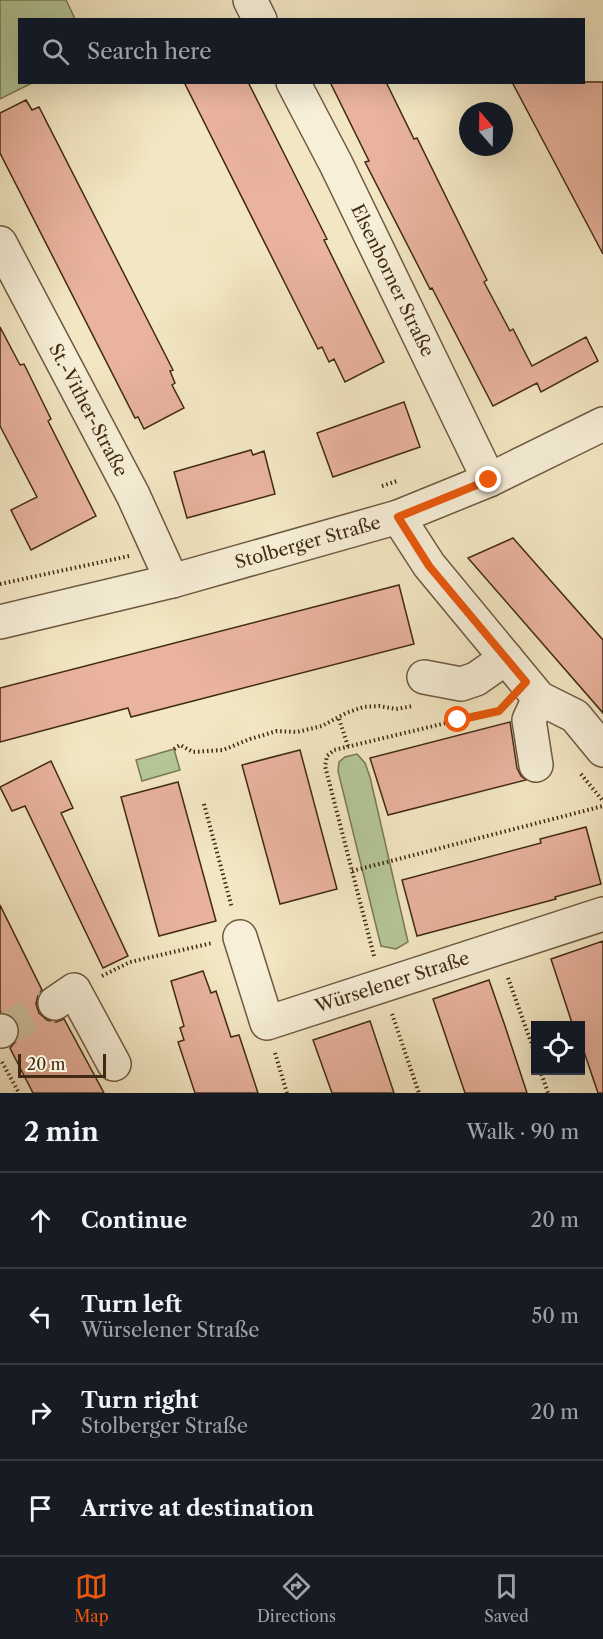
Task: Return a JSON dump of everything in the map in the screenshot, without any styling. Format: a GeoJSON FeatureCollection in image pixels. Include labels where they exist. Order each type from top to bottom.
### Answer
{"type":"FeatureCollection","features":[{"type":"Feature","properties":{"kind":"street"},"geometry":{"type":"LineString","coordinates":[[250,0],[259,18]]}},
{"type":"Feature","properties":{"kind":"street","name":"Elsenborner Straße"},"geometry":{"type":"LineString","coordinates":[[294,84],[341,174],[489,480]]}},
{"type":"Feature","properties":{"kind":"street","name":"St.-Vither-Straße"},"geometry":{"type":"LineString","coordinates":[[0,243],[133,495],[172,581]]}},
{"type":"Feature","properties":{"kind":"street","name":"Stolberger Straße"},"geometry":{"type":"LineString","coordinates":[[0,622],[172,581],[398,517],[489,480],[603,424]]}},
{"type":"Feature","properties":{"kind":"street"},"geometry":{"type":"LineString","coordinates":[[398,517],[429,566],[532,690],[575,716],[603,750]]}},
{"type":"Feature","properties":{"kind":"street"},"geometry":{"type":"LineString","coordinates":[[419,691],[461,684],[476,679],[506,658]]}},
{"type":"Feature","properties":{"kind":"street"},"geometry":{"type":"LineString","coordinates":[[532,690],[529,720],[536,765]]}},
{"type":"Feature","properties":{"kind":"street","name":"Würselener Straße"},"geometry":{"type":"LineString","coordinates":[[267,1023],[603,914]]}},
{"type":"Feature","properties":{"kind":"street"},"geometry":{"type":"LineString","coordinates":[[240,937],[267,1023]]}},
{"type":"Feature","properties":{"kind":"street"},"geometry":{"type":"LineString","coordinates":[[55,1003],[74,990],[114,1064]]}},
{"type":"Feature","properties":{"kind":"path"},"geometry":{"type":"LineString","coordinates":[[381,487],[402,479]]}},
{"type":"Feature","properties":{"kind":"path"},"geometry":{"type":"LineString","coordinates":[[0,584],[158,549]]}},
{"type":"Feature","properties":{"kind":"path"},"geometry":{"type":"LineString","coordinates":[[419,1093],[382,986],[325,766],[327,756],[334,750],[348,746],[499,711],[532,690]]}},
{"type":"Feature","properties":{"kind":"path"},"geometry":{"type":"LineString","coordinates":[[174,749],[180,745],[193,752],[223,750],[277,731],[297,732],[322,726],[346,713],[363,708],[379,706],[396,709],[419,691]]}},
{"type":"Feature","properties":{"kind":"path"},"geometry":{"type":"LineString","coordinates":[[455,714],[458,720]]}},
{"type":"Feature","properties":{"kind":"path"},"geometry":{"type":"LineString","coordinates":[[339,718],[348,746]]}},
{"type":"Feature","properties":{"kind":"path"},"geometry":{"type":"LineString","coordinates":[[99,978],[130,962],[240,937],[204,804]]}},
{"type":"Feature","properties":{"kind":"path"},"geometry":{"type":"LineString","coordinates":[[352,871],[603,806]]}},
{"type":"Feature","properties":{"kind":"path"},"geometry":{"type":"LineString","coordinates":[[498,948],[531,1042]]}},
{"type":"Feature","properties":{"kind":"path"},"geometry":{"type":"LineString","coordinates":[[267,1023],[287,1093]]}},
{"type":"Feature","properties":{"kind":"path"},"geometry":{"type":"LineString","coordinates":[[0,1040],[19,1093]]}},
{"type":"Feature","properties":{"kind":"path"},"geometry":{"type":"LineString","coordinates":[[541,1075],[548,1093]]}},
{"type":"Feature","properties":{"kind":"green space"},"geometry":{"type":"Polygon","coordinates":[[[0,0],[66,0],[75,18],[18,18],[18,84],[30,84],[0,99],[0,0]]]}},
{"type":"Feature","properties":{"kind":"green space"},"geometry":{"type":"Polygon","coordinates":[[[174,749],[180,770],[142,781],[136,760],[174,749]]]}},
{"type":"Feature","properties":{"kind":"green space"},"geometry":{"type":"Polygon","coordinates":[[[357,754],[365,763],[370,777],[408,942],[396,949],[381,946],[338,771],[339,762],[345,757],[357,754]]]}},
{"type":"Feature","properties":{"kind":"building"},"geometry":{"type":"Polygon","coordinates":[[[603,82],[603,254],[513,84],[603,82]]]}},
{"type":"Feature","properties":{"kind":"building"},"geometry":{"type":"Polygon","coordinates":[[[185,84],[249,84],[327,239],[324,240],[384,362],[345,382],[334,359],[329,362],[322,347],[318,349],[185,84]]]}},
{"type":"Feature","properties":{"kind":"building"},"geometry":{"type":"Polygon","coordinates":[[[331,84],[387,84],[414,139],[417,138],[487,280],[484,282],[510,331],[513,329],[532,366],[586,337],[598,361],[541,392],[537,383],[493,406],[365,162],[369,161],[331,84]]]}},
{"type":"Feature","properties":{"kind":"building"},"geometry":{"type":"Polygon","coordinates":[[[26,100],[32,110],[39,107],[173,370],[170,371],[175,383],[172,385],[184,408],[144,429],[138,417],[135,418],[0,153],[0,113],[26,100]]]}},
{"type":"Feature","properties":{"kind":"building"},"geometry":{"type":"Polygon","coordinates":[[[0,327],[20,365],[24,364],[51,419],[48,421],[96,516],[31,550],[11,510],[37,497],[0,426],[0,327]]]}},
{"type":"Feature","properties":{"kind":"building"},"geometry":{"type":"Polygon","coordinates":[[[404,402],[420,447],[333,477],[317,433],[404,402]]]}},
{"type":"Feature","properties":{"kind":"building"},"geometry":{"type":"Polygon","coordinates":[[[251,450],[253,455],[264,451],[275,494],[187,518],[174,472],[251,450]]]}},
{"type":"Feature","properties":{"kind":"building"},"geometry":{"type":"Polygon","coordinates":[[[513,538],[603,640],[603,713],[468,558],[513,538]]]}},
{"type":"Feature","properties":{"kind":"building"},"geometry":{"type":"Polygon","coordinates":[[[399,585],[414,644],[131,717],[128,708],[0,742],[0,688],[399,585]]]}},
{"type":"Feature","properties":{"kind":"building"},"geometry":{"type":"Polygon","coordinates":[[[510,722],[517,768],[526,780],[388,815],[370,758],[510,722]]]}},
{"type":"Feature","properties":{"kind":"building"},"geometry":{"type":"Polygon","coordinates":[[[300,750],[337,889],[280,904],[242,765],[300,750]]]}},
{"type":"Feature","properties":{"kind":"building"},"geometry":{"type":"Polygon","coordinates":[[[51,761],[73,808],[61,813],[128,956],[103,968],[25,806],[12,811],[0,787],[51,761]]]}},
{"type":"Feature","properties":{"kind":"building"},"geometry":{"type":"Polygon","coordinates":[[[178,782],[216,921],[159,936],[121,797],[178,782]]]}},
{"type":"Feature","properties":{"kind":"building"},"geometry":{"type":"Polygon","coordinates":[[[586,827],[601,884],[555,897],[556,899],[417,936],[402,880],[541,843],[540,839],[586,827]]]}},
{"type":"Feature","properties":{"kind":"building"},"geometry":{"type":"Polygon","coordinates":[[[0,905],[42,990],[36,1004],[39,1013],[47,1020],[56,1022],[64,1019],[104,1093],[33,1093],[10,1048],[20,1032],[17,1022],[10,1015],[0,1012],[0,905]]]}},
{"type":"Feature","properties":{"kind":"building"},"geometry":{"type":"Polygon","coordinates":[[[603,941],[603,1093],[598,1093],[585,1055],[585,1021],[571,1021],[551,959],[603,941]]]}},
{"type":"Feature","properties":{"kind":"building"},"geometry":{"type":"Polygon","coordinates":[[[203,971],[211,993],[216,991],[231,1037],[239,1035],[258,1093],[195,1093],[178,1042],[184,1040],[180,1028],[184,1026],[171,981],[203,971]]]}},
{"type":"Feature","properties":{"kind":"building"},"geometry":{"type":"Polygon","coordinates":[[[489,980],[527,1093],[465,1093],[433,999],[489,980]]]}},
{"type":"Feature","properties":{"kind":"building"},"geometry":{"type":"Polygon","coordinates":[[[370,1021],[394,1093],[332,1093],[313,1040],[370,1021]]]}},
{"type":"Feature","properties":{"kind":"tunnel"},"geometry":{"type":"LineString","coordinates":[[1,1031],[55,1003]]}},
{"type":"Feature","properties":{"kind":"route"},"geometry":{"type":"LineString","coordinates":[[458,720],[499,711],[526,682],[429,566],[398,517],[489,480]]}}]}
